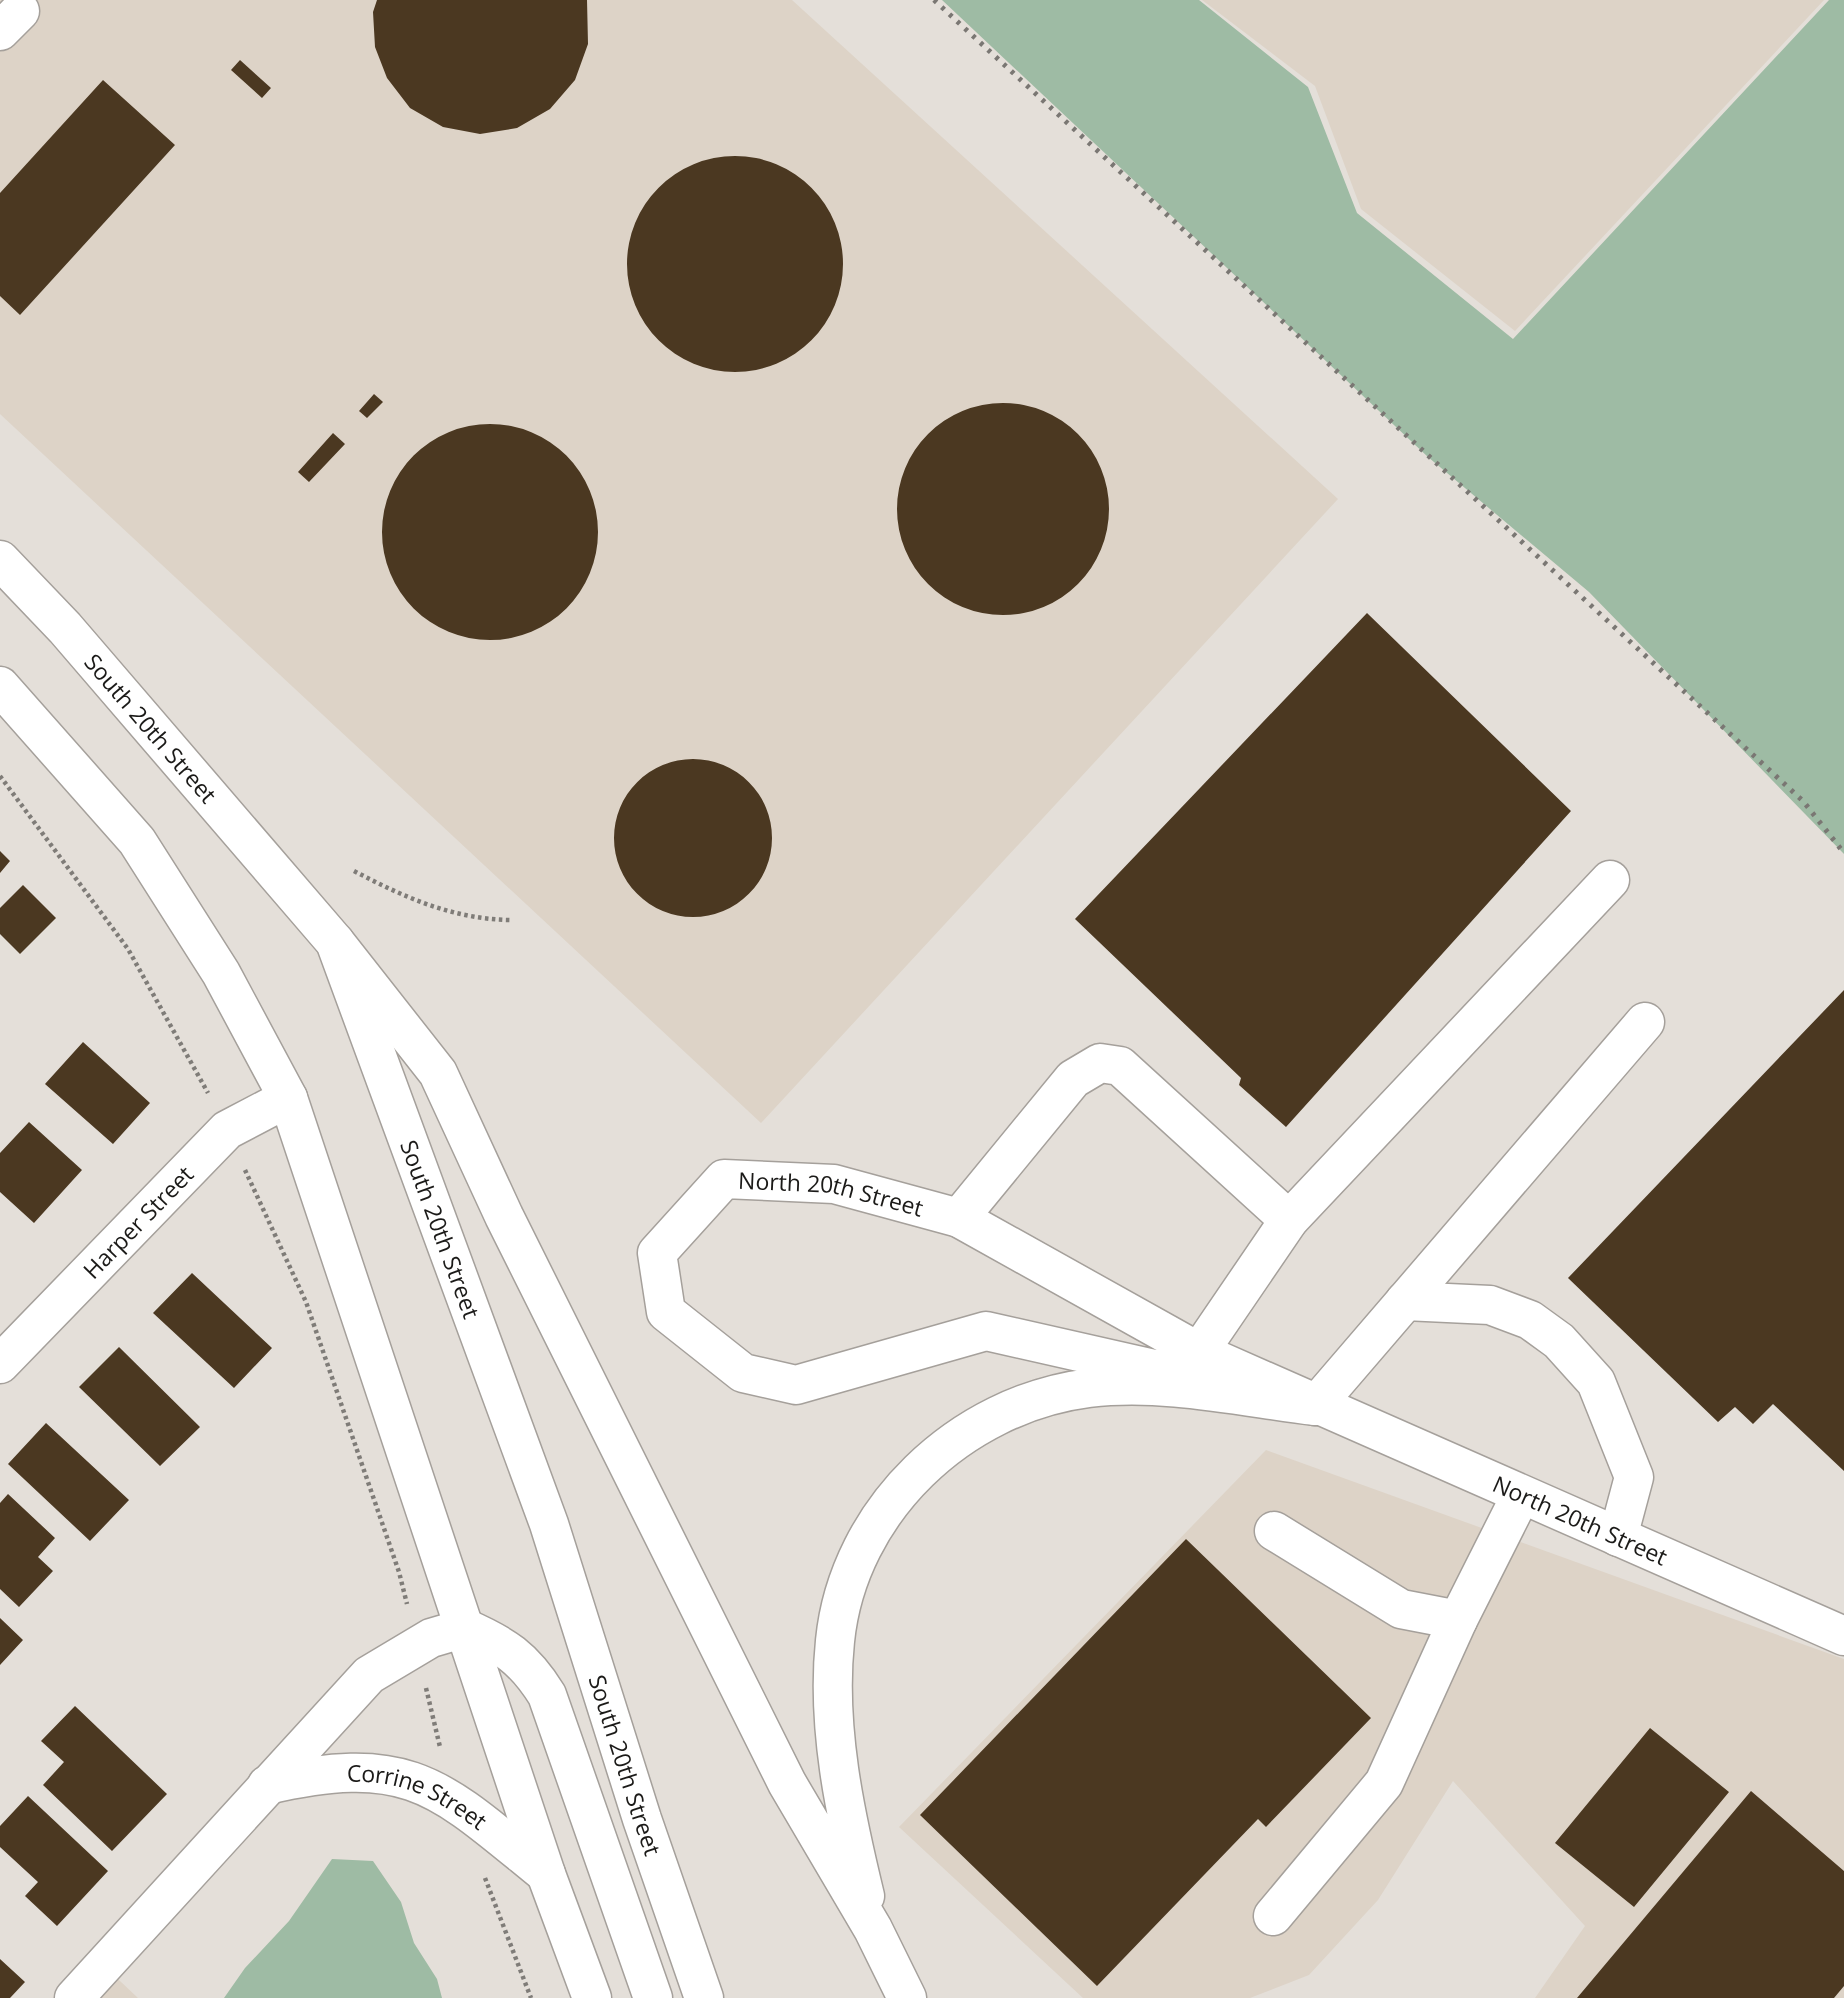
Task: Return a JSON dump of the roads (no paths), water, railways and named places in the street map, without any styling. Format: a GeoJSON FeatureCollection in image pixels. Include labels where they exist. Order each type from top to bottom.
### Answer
{"type":"FeatureCollection","features":[{"type":"Feature","properties":{"kind":"main road","name":"South 20th Street"},"geometry":{"type":"LineString","coordinates":[[0,560],[74,638],[335,942],[549,1524],[642,1819],[704,1998]]}},
{"type":"Feature","properties":{"kind":"main road"},"geometry":{"type":"LineString","coordinates":[[0,687],[137,841],[221,973],[288,1098],[546,1874],[593,1998]]}},
{"type":"Feature","properties":{"kind":"main road"},"geometry":{"type":"LineString","coordinates":[[1199,1352],[1289,1220],[1610,880]]}},
{"type":"Feature","properties":{"kind":"main road"},"geometry":{"type":"LineString","coordinates":[[335,942],[438,1073],[504,1216],[787,1783],[873,1929],[907,1998]]}},
{"type":"Feature","properties":{"kind":"main road"},"geometry":{"type":"LineString","coordinates":[[873,1929],[842,1789],[832,1713],[835,1638],[844,1594],[861,1553],[883,1513],[910,1479],[942,1450],[977,1426],[1012,1408],[1053,1394],[1091,1388],[1139,1387],[1315,1406],[1645,1021]]}},
{"type":"Feature","properties":{"kind":"main road"},"geometry":{"type":"LineString","coordinates":[[959,1218],[1073,1079],[1100,1063],[1120,1066],[1289,1220]]}},
{"type":"Feature","properties":{"kind":"main road","name":"Harper Street"},"geometry":{"type":"LineString","coordinates":[[0,1364],[227,1130],[288,1098]]}},
{"type":"Feature","properties":{"kind":"main road","name":"North 20th Street"},"geometry":{"type":"LineString","coordinates":[[1315,1406],[986,1331],[796,1385],[743,1373],[666,1312],[657,1253],[724,1179],[834,1184],[959,1218],[1199,1352],[1315,1406],[1844,1636]]}},
{"type":"Feature","properties":{"kind":"main road"},"geometry":{"type":"LineString","coordinates":[[1405,1301],[1490,1305],[1530,1320],[1559,1341],[1596,1382],[1634,1476],[1618,1537]]}},
{"type":"Feature","properties":{"kind":"main road"},"geometry":{"type":"LineString","coordinates":[[1273,1916],[1384,1783],[1458,1620],[1521,1495]]}},
{"type":"Feature","properties":{"kind":"main road"},"geometry":{"type":"LineString","coordinates":[[1274,1531],[1401,1609],[1458,1620]]}},
{"type":"Feature","properties":{"kind":"main road"},"geometry":{"type":"LineString","coordinates":[[74,1998],[369,1675],[416,1646],[465,1628],[517,1656],[531,1669],[547,1695],[653,1998]]}},
{"type":"Feature","properties":{"kind":"main road","name":"Corrine Street"},"geometry":{"type":"LineString","coordinates":[[267,1784],[331,1772],[366,1772],[397,1776],[456,1800],[546,1874]]}},
{"type":"Feature","properties":{"kind":"railway"},"geometry":{"type":"LineString","coordinates":[[934,0],[1803,801],[1844,853]]}}]}
